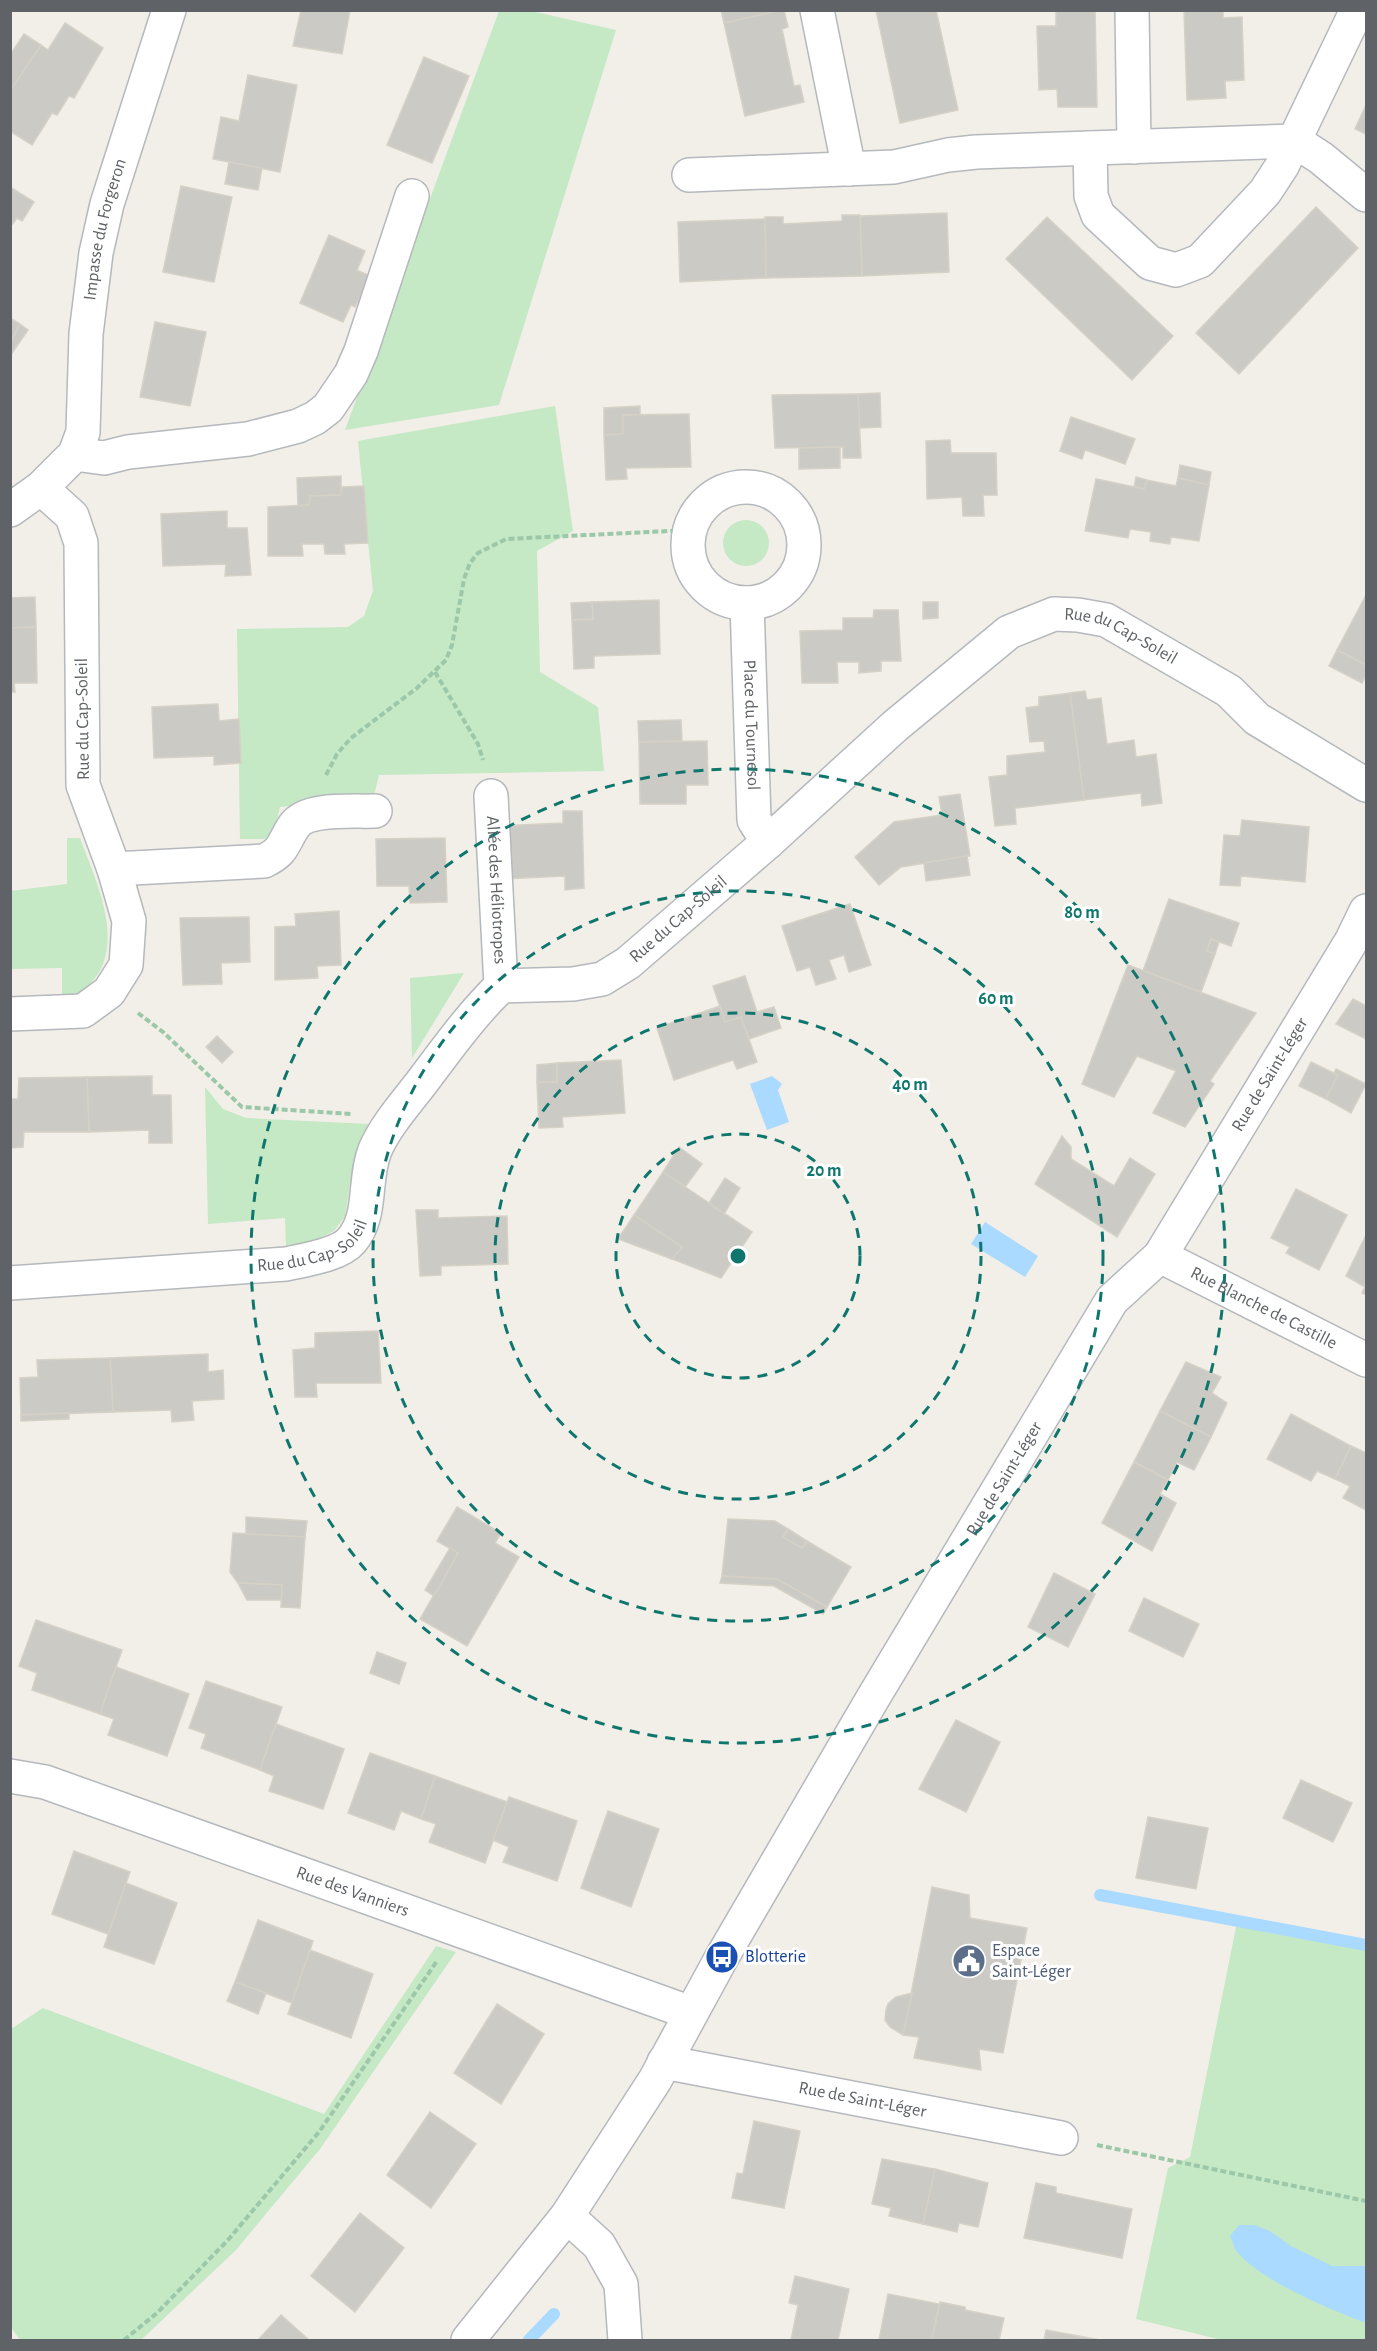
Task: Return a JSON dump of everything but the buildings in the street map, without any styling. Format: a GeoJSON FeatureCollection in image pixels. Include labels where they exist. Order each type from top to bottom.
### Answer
{"type":"FeatureCollection","features":[{"type":"Feature","properties":{"kind":"street","name":"Impasse du Forgeron"},"geometry":{"type":"LineString","coordinates":[[75,454],[83,432],[86,334],[96,253],[107,204],[169,10]]}},
{"type":"Feature","properties":{"kind":"street"},"geometry":{"type":"LineString","coordinates":[[817,10],[849,169]]}},
{"type":"Feature","properties":{"kind":"street"},"geometry":{"type":"LineString","coordinates":[[1132,10],[1134,147]]}},
{"type":"Feature","properties":{"kind":"street"},"geometry":{"type":"LineString","coordinates":[[1090,148],[1091,196],[1098,215],[1150,263],[1176,270],[1200,261],[1265,192],[1282,166],[1357,10]]}},
{"type":"Feature","properties":{"kind":"street"},"geometry":{"type":"LineString","coordinates":[[689,175],[894,167],[948,154],[976,152],[1295,141],[1321,158],[1366,195]]}},
{"type":"Feature","properties":{"kind":"street"},"geometry":{"type":"LineString","coordinates":[[10,510],[41,488],[75,454],[104,458],[128,452],[248,439],[277,433],[315,418],[328,408],[358,359],[412,196]]}},
{"type":"Feature","properties":{"kind":"street","name":"Rue du Cap-Soleil"},"geometry":{"type":"LineString","coordinates":[[10,1014],[83,1011],[109,992],[126,965],[129,921],[114,869],[83,786],[81,543],[72,516],[41,488]]}},
{"type":"Feature","properties":{"kind":"street"},"geometry":{"type":"LineString","coordinates":[[734,488],[765,490],[790,507],[802,529],[804,554],[795,577],[777,594],[765,600],[747,603],[728,600],[717,596],[698,579],[689,555],[690,530],[694,518],[711,499],[734,488]]}},
{"type":"Feature","properties":{"kind":"street","name":"Place du Tournesol"},"geometry":{"type":"LineString","coordinates":[[747,603],[753,820],[768,842]]}},
{"type":"Feature","properties":{"kind":"street","name":"Rue du Cap-Soleil"},"geometry":{"type":"LineString","coordinates":[[10,1283],[286,1264],[323,1256],[350,1243],[364,1222],[368,1176],[375,1150],[391,1122],[481,1005],[501,986],[573,984],[602,979],[628,963],[768,842],[895,726],[1009,632],[1054,614],[1106,620],[1229,692],[1257,719],[1366,785]]}},
{"type":"Feature","properties":{"kind":"street","name":"Allée des Héliotropes"},"geometry":{"type":"LineString","coordinates":[[492,796],[501,986]]}},
{"type":"Feature","properties":{"kind":"street"},"geometry":{"type":"LineString","coordinates":[[114,869],[264,861],[277,855],[295,825],[305,817],[316,813],[375,811]]}},
{"type":"Feature","properties":{"kind":"street","name":"Rue de Saint-Léger"},"geometry":{"type":"LineString","coordinates":[[468,2340],[567,2216],[664,2062],[873,1698],[1112,1300],[1160,1256],[1352,940],[1366,911]]}},
{"type":"Feature","properties":{"kind":"street","name":"Rue Blanche de Castille"},"geometry":{"type":"LineString","coordinates":[[1160,1256],[1366,1360]]}},
{"type":"Feature","properties":{"kind":"street","name":"Rue des Vanniers"},"geometry":{"type":"LineString","coordinates":[[10,1776],[45,1782],[691,2013]]}},
{"type":"Feature","properties":{"kind":"street","name":"Rue de Saint-Léger"},"geometry":{"type":"LineString","coordinates":[[664,2062],[1061,2138]]}},
{"type":"Feature","properties":{"kind":"street"},"geometry":{"type":"LineString","coordinates":[[567,2216],[599,2245],[621,2284],[625,2340]]}},
{"type":"Feature","properties":{"kind":"path"},"geometry":{"type":"LineString","coordinates":[[316,813],[326,775],[337,754],[351,738],[435,672],[446,660],[452,645],[464,579],[470,563],[478,553],[506,539],[690,530]]}},
{"type":"Feature","properties":{"kind":"path"},"geometry":{"type":"LineString","coordinates":[[435,672],[478,744]]}},
{"type":"Feature","properties":{"kind":"path"},"geometry":{"type":"LineString","coordinates":[[109,992],[163,1032],[242,1107],[362,1115],[391,1122]]}},
{"type":"Feature","properties":{"kind":"path"},"geometry":{"type":"LineString","coordinates":[[124,2340],[157,2313],[228,2240],[319,2132],[457,1930]]}},
{"type":"Feature","properties":{"kind":"path"},"geometry":{"type":"LineString","coordinates":[[1061,2138],[1366,2201]]}},
{"type":"Feature","properties":{"kind":"green space"},"geometry":{"type":"Polygon","coordinates":[[[499,11],[531,11],[616,30],[499,405],[345,430],[499,11]]]}},
{"type":"Feature","properties":{"kind":"green space"},"geometry":{"type":"Polygon","coordinates":[[[555,406],[573,531],[537,551],[540,672],[598,707],[604,771],[379,775],[373,799],[280,807],[275,830],[265,839],[240,839],[237,629],[348,627],[364,616],[373,591],[358,441],[555,406]]]}},
{"type":"Feature","properties":{"kind":"green space"},"geometry":{"type":"Polygon","coordinates":[[[751,520],[763,526],[768,534],[768,552],[763,560],[755,565],[741,566],[733,563],[726,556],[723,538],[726,530],[733,523],[751,520]]]}},
{"type":"Feature","properties":{"kind":"green space"},"geometry":{"type":"Polygon","coordinates":[[[67,838],[80,838],[101,896],[108,937],[105,957],[98,975],[81,992],[62,1000],[62,968],[11,969],[10,891],[67,884],[67,838]]]}},
{"type":"Feature","properties":{"kind":"green space"},"geometry":{"type":"Polygon","coordinates":[[[464,973],[412,1058],[410,978],[464,973]]]}},
{"type":"Feature","properties":{"kind":"green space"},"geometry":{"type":"Polygon","coordinates":[[[205,1087],[223,1109],[246,1118],[369,1124],[355,1153],[345,1216],[334,1231],[314,1241],[286,1248],[285,1218],[208,1224],[205,1087]]]}},
{"type":"Feature","properties":{"kind":"green space"},"geometry":{"type":"Polygon","coordinates":[[[1237,1922],[1366,1945],[1366,2340],[1222,2340],[1136,2319],[1168,2168],[1190,2157],[1237,1922]]]}},
{"type":"Feature","properties":{"kind":"green space"},"geometry":{"type":"Polygon","coordinates":[[[436,1946],[456,1952],[320,2149],[236,2250],[141,2340],[20,2340],[10,2326],[11,2029],[43,2008],[324,2114],[436,1946]]]}},
{"type":"Feature","properties":{"kind":"water"},"geometry":{"type":"Polygon","coordinates":[[[772,1076],[782,1084],[778,1090],[789,1122],[767,1130],[750,1084],[772,1076]]]}},
{"type":"Feature","properties":{"kind":"water"},"geometry":{"type":"Polygon","coordinates":[[[985,1222],[1038,1256],[1025,1277],[971,1244],[985,1222]]]}},
{"type":"Feature","properties":{"kind":"water"},"geometry":{"type":"Polygon","coordinates":[[[1239,2225],[1255,2225],[1270,2231],[1291,2246],[1332,2266],[1366,2266],[1366,2323],[1298,2294],[1249,2264],[1237,2251],[1230,2236],[1239,2225]]]}},
{"type":"Feature","properties":{"kind":"waterway"},"geometry":{"type":"LineString","coordinates":[[1100,1895],[1366,1945]]}},
{"type":"Feature","properties":{"kind":"waterway"},"geometry":{"type":"LineString","coordinates":[[529,2340],[554,2314]]}},
{"type":"Feature","properties":{"kind":"place","name":"Blotterie"},"geometry":{"type":"Point","coordinates":[722,1957]}},
{"type":"Feature","properties":{"kind":"place","name":"Espace Saint-Léger"},"geometry":{"type":"Point","coordinates":[969,1961]}}]}
